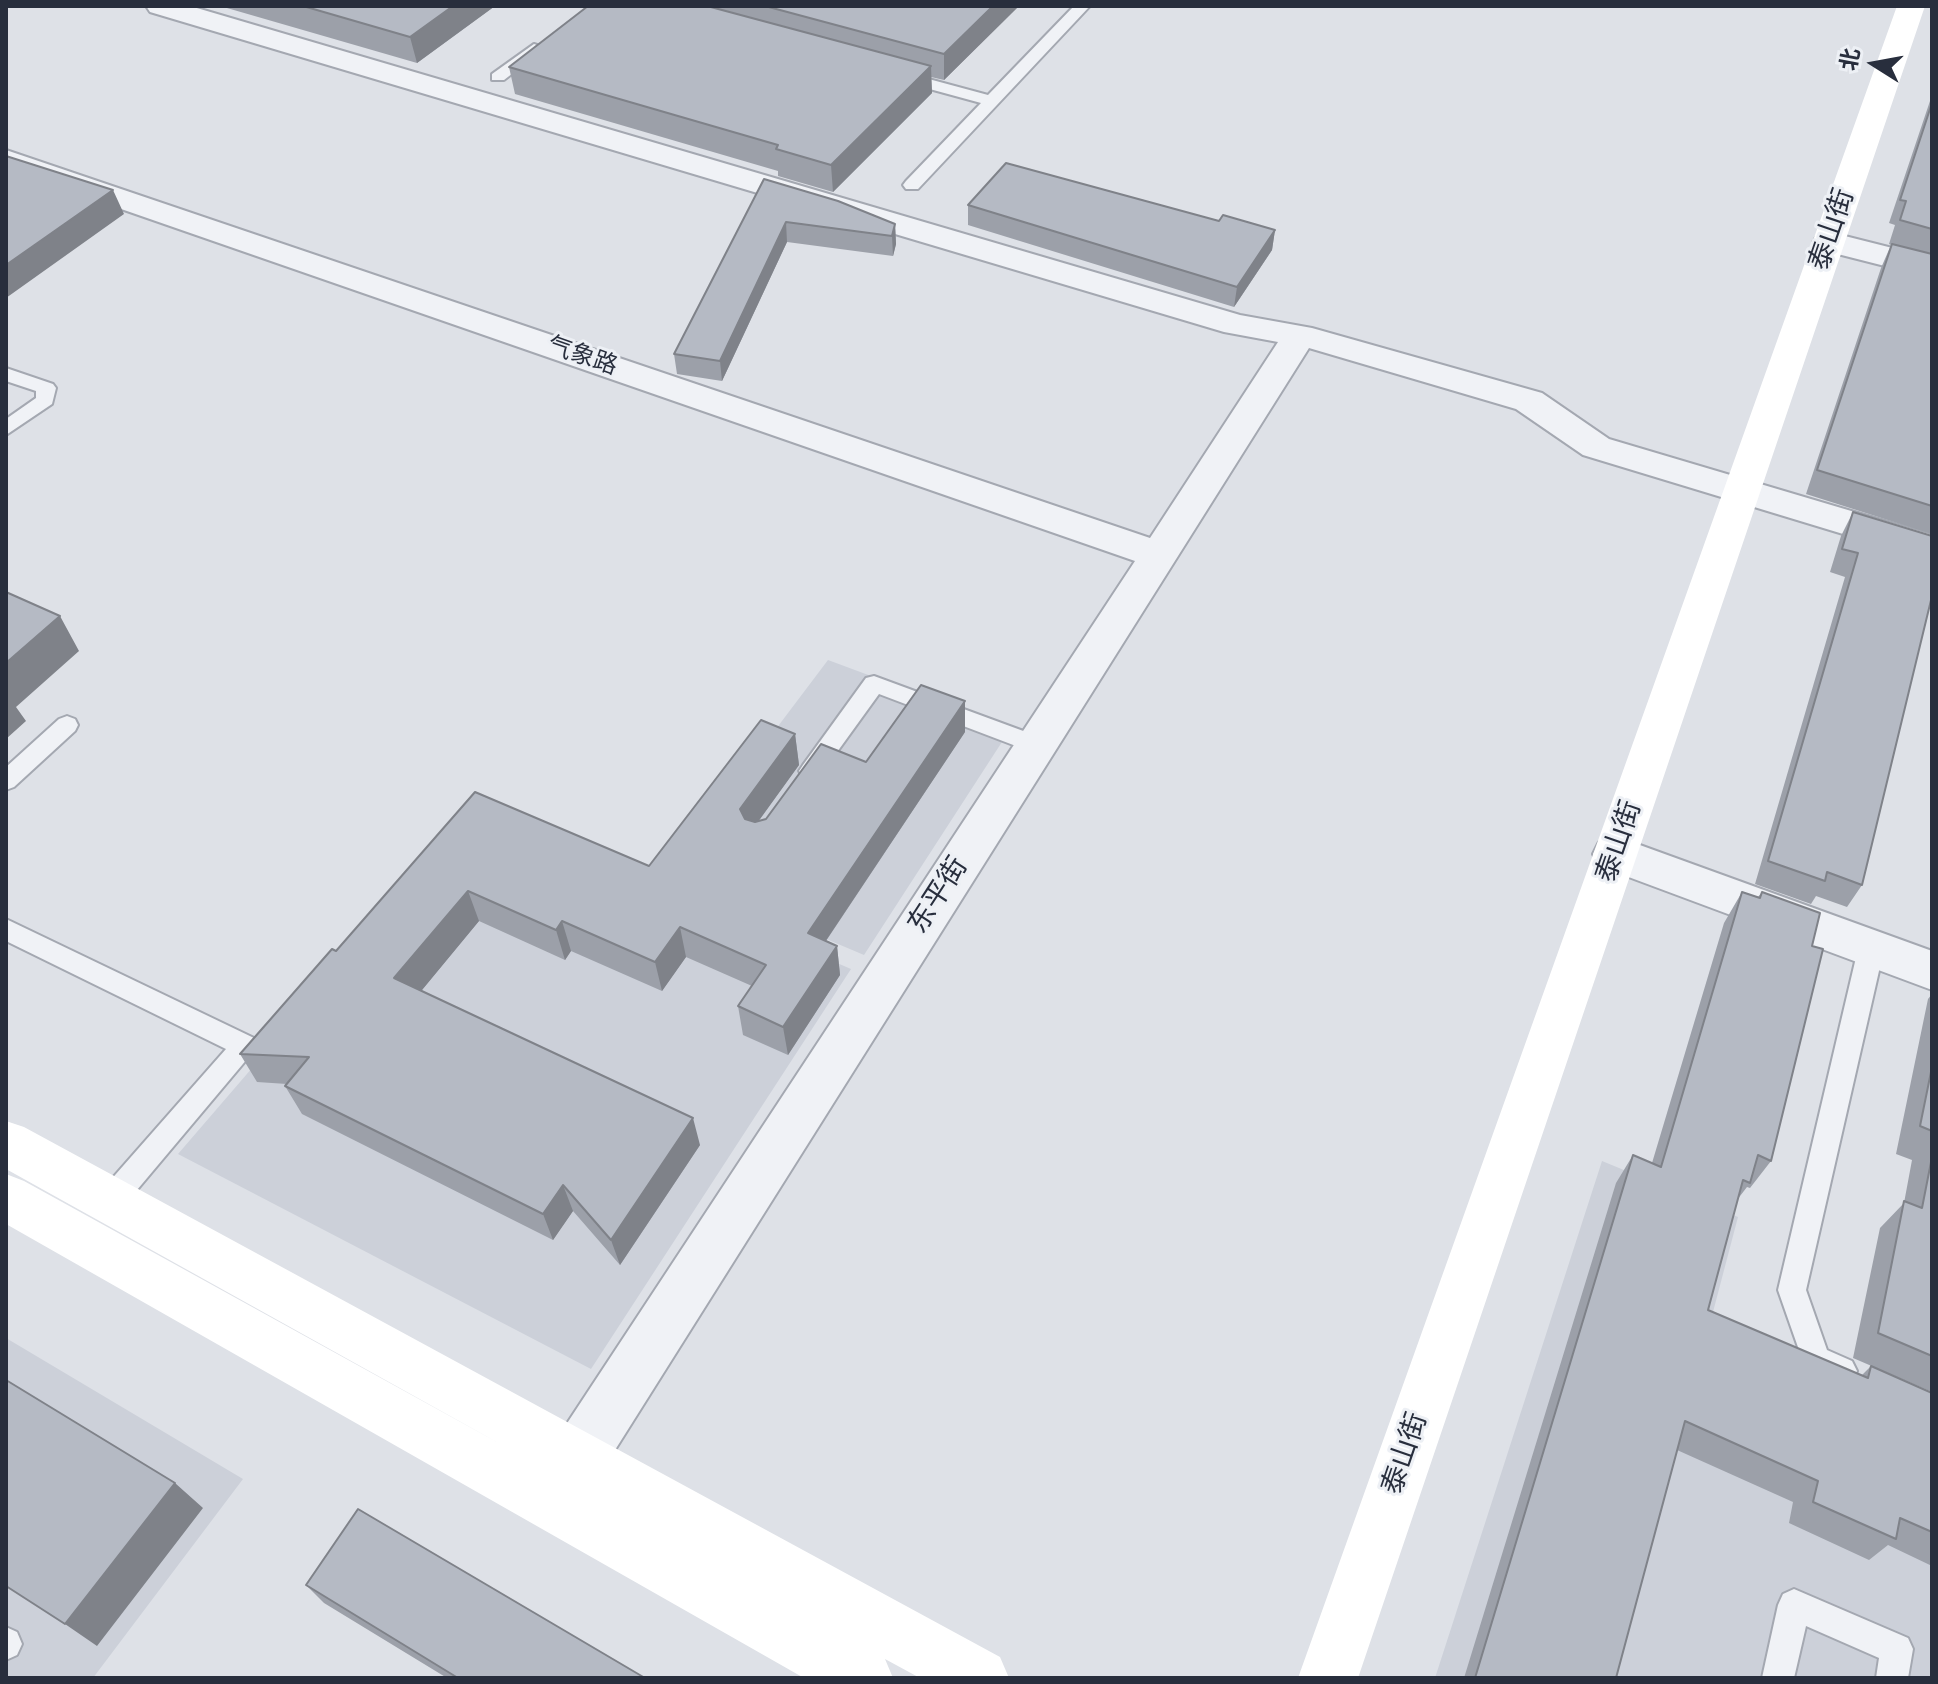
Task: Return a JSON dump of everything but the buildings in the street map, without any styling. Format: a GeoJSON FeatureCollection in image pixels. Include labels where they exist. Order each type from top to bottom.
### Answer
{"type":"FeatureCollection","features":[{"type":"Feature","properties":{"kind":"street"},"geometry":{"type":"LineString","coordinates":[[164,6],[1236,325],[1300,335],[1529,401],[1596,447],[1932,548]]}},
{"type":"Feature","properties":{"kind":"street","name":"泰山街"},"geometry":{"type":"LineString","coordinates":[[1328,1678],[1911,6]]}},
{"type":"Feature","properties":{"kind":"street","name":"气象路"},"geometry":{"type":"LineString","coordinates":[[6,159],[1159,555]]}},
{"type":"Feature","properties":{"kind":"street"},"geometry":{"type":"LineString","coordinates":[[1829,242],[1932,268]]}},
{"type":"Feature","properties":{"kind":"street","name":"东平街"},"geometry":{"type":"LineString","coordinates":[[578,1457],[1300,335]]}},
{"type":"Feature","properties":{"kind":"street"},"geometry":{"type":"LineString","coordinates":[[1615,854],[1932,971]]}},
{"type":"Feature","properties":{"kind":"street"},"geometry":{"type":"LineString","coordinates":[[6,1143],[979,1678]]}},
{"type":"Feature","properties":{"kind":"street"},"geometry":{"type":"LineString","coordinates":[[6,1197],[863,1678]]}},
{"type":"Feature","properties":{"kind":"lane"},"geometry":{"type":"LineString","coordinates":[[912,185],[1082,6]]}},
{"type":"Feature","properties":{"kind":"lane"},"geometry":{"type":"LineString","coordinates":[[498,77],[543,41]]}},
{"type":"Feature","properties":{"kind":"lane"},"geometry":{"type":"LineString","coordinates":[[886,72],[992,101]]}},
{"type":"Feature","properties":{"kind":"lane"},"geometry":{"type":"LineString","coordinates":[[6,374],[46,388],[45,400],[6,429]]}},
{"type":"Feature","properties":{"kind":"lane"},"geometry":{"type":"LineString","coordinates":[[795,792],[874,684],[1037,745]]}},
{"type":"Feature","properties":{"kind":"lane"},"geometry":{"type":"LineString","coordinates":[[6,781],[67,725]]}},
{"type":"Feature","properties":{"kind":"lane"},"geometry":{"type":"LineString","coordinates":[[6,929],[245,1046],[111,1200]]}},
{"type":"Feature","properties":{"kind":"lane"},"geometry":{"type":"LineString","coordinates":[[1860,1379],[1816,1360],[1792,1290],[1871,949]]}},
{"type":"Feature","properties":{"kind":"lane"},"geometry":{"type":"LineString","coordinates":[[1778,1678],[1794,1605],[1897,1649],[1892,1678]]}},
{"type":"Feature","properties":{"kind":"shaded area"},"geometry":{"type":"Polygon","coordinates":[[[828,660],[1011,728],[864,955],[668,872],[828,660]]]}},
{"type":"Feature","properties":{"kind":"shaded area"},"geometry":{"type":"Polygon","coordinates":[[[476,808],[851,969],[591,1369],[178,1154],[476,808]]]}},
{"type":"Feature","properties":{"kind":"shaded area"},"geometry":{"type":"Polygon","coordinates":[[[1602,1161],[1738,1217],[1708,1331],[1932,1428],[1932,1678],[1435,1678],[1602,1161]]]}},
{"type":"Feature","properties":{"kind":"shaded area"},"geometry":{"type":"Polygon","coordinates":[[[6,1338],[243,1479],[93,1678],[6,1678],[6,1338]]]}}]}
